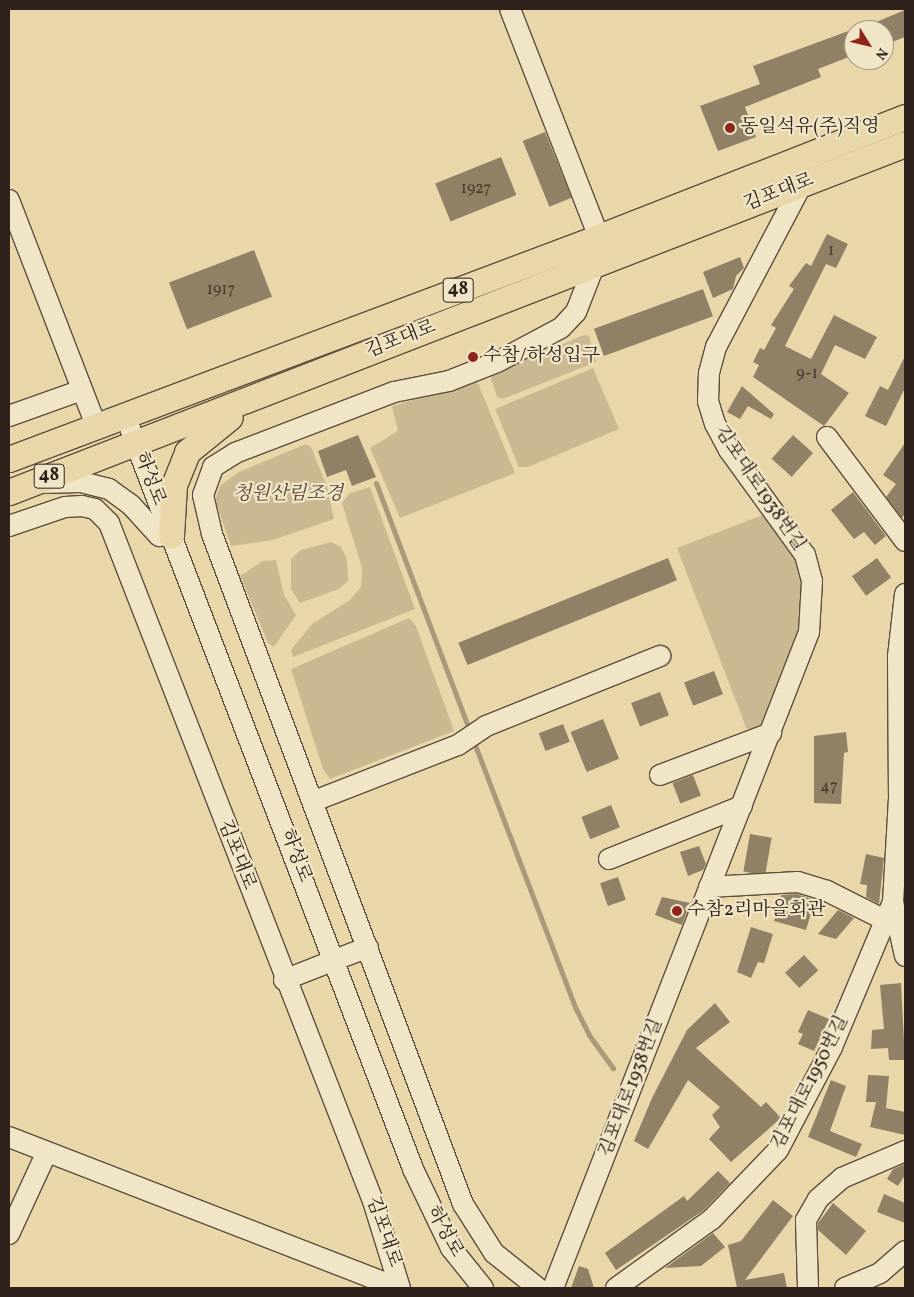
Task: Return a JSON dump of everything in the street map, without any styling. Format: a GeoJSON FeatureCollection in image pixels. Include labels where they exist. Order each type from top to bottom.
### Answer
{"type":"FeatureCollection","features":[{"type":"Feature","properties":{"kind":"main road","name":"김포대로"},"geometry":{"type":"LineString","coordinates":[[9,458],[599,237],[905,117]]}},
{"type":"Feature","properties":{"kind":"main road","name":"김포대로"},"geometry":{"type":"LineString","coordinates":[[9,492],[905,144]]}},
{"type":"Feature","properties":{"kind":"main road"},"geometry":{"type":"LineString","coordinates":[[165,536],[174,485],[186,452],[202,436],[264,394]]}},
{"type":"Feature","properties":{"kind":"street"},"geometry":{"type":"LineString","coordinates":[[510,9],[599,237]]}},
{"type":"Feature","properties":{"kind":"street","name":"김포대로1938번길"},"geometry":{"type":"LineString","coordinates":[[553,1288],[809,632],[810,575],[798,542],[721,436],[711,413],[708,387],[719,341],[802,184]]}},
{"type":"Feature","properties":{"kind":"street"},"geometry":{"type":"LineString","coordinates":[[9,200],[82,390],[111,420]]}},
{"type":"Feature","properties":{"kind":"street"},"geometry":{"type":"LineString","coordinates":[[538,1288],[505,1264],[472,1222],[448,1167],[314,801],[209,525],[203,495],[208,475],[213,467],[234,453],[394,392],[449,381],[498,362],[562,328],[576,312],[594,266]]}},
{"type":"Feature","properties":{"kind":"street"},"geometry":{"type":"LineString","coordinates":[[9,416],[82,390]]}},
{"type":"Feature","properties":{"kind":"street","name":"하성로"},"geometry":{"type":"LineString","coordinates":[[111,420],[130,445],[329,962],[422,1215],[443,1254],[470,1288]]}},
{"type":"Feature","properties":{"kind":"street"},"geometry":{"type":"LineString","coordinates":[[828,437],[905,541]]}},
{"type":"Feature","properties":{"kind":"street"},"geometry":{"type":"LineString","coordinates":[[32,483],[81,482],[110,490],[132,505],[165,536]]}},
{"type":"Feature","properties":{"kind":"street","name":"김포대로"},"geometry":{"type":"LineString","coordinates":[[9,526],[65,507],[82,506],[95,509],[109,523],[284,980],[373,1201],[400,1288]]}},
{"type":"Feature","properties":{"kind":"street","name":"김포대로1950번길"},"geometry":{"type":"LineString","coordinates":[[616,1288],[712,1218],[778,1150],[832,1047],[889,911],[903,724],[898,656],[905,594]]}},
{"type":"Feature","properties":{"kind":"street"},"geometry":{"type":"LineString","coordinates":[[314,801],[458,745],[486,726],[660,656]]}},
{"type":"Feature","properties":{"kind":"street"},"geometry":{"type":"LineString","coordinates":[[660,775],[771,733]]}},
{"type":"Feature","properties":{"kind":"street"},"geometry":{"type":"LineString","coordinates":[[609,859],[742,806]]}},
{"type":"Feature","properties":{"kind":"street"},"geometry":{"type":"LineString","coordinates":[[709,887],[798,882],[889,911]]}},
{"type":"Feature","properties":{"kind":"street","name":"김포대로1950번길"},"geometry":{"type":"LineString","coordinates":[[889,911],[905,956]]}},
{"type":"Feature","properties":{"kind":"street"},"geometry":{"type":"LineString","coordinates":[[284,980],[368,947]]}},
{"type":"Feature","properties":{"kind":"street","name":"하성로"},"geometry":{"type":"LineString","coordinates":[[329,962],[434,1218],[465,1268],[483,1288]]}},
{"type":"Feature","properties":{"kind":"street"},"geometry":{"type":"LineString","coordinates":[[9,1137],[46,1154],[400,1288]]}},
{"type":"Feature","properties":{"kind":"street"},"geometry":{"type":"LineString","coordinates":[[808,1288],[806,1220],[818,1199],[842,1178],[905,1151]]}},
{"type":"Feature","properties":{"kind":"street"},"geometry":{"type":"LineString","coordinates":[[9,1234],[46,1154]]}},
{"type":"Feature","properties":{"kind":"street"},"geometry":{"type":"LineString","coordinates":[[845,1288],[880,1273],[905,1251]]}},
{"type":"Feature","properties":{"kind":"green space"},"geometry":{"type":"Polygon","coordinates":[[[584,335],[589,336],[596,362],[503,399],[497,397],[490,375],[584,335]]]}},
{"type":"Feature","properties":{"kind":"green space"},"geometry":{"type":"Polygon","coordinates":[[[593,368],[619,429],[528,467],[519,467],[495,409],[593,368]]]}},
{"type":"Feature","properties":{"kind":"green space"},"geometry":{"type":"Polygon","coordinates":[[[477,381],[515,473],[400,518],[370,448],[398,431],[392,406],[477,381]]]}},
{"type":"Feature","properties":{"kind":"green space","name":"청원산림조경"},"geometry":{"type":"Polygon","coordinates":[[[306,444],[311,447],[327,487],[334,519],[273,540],[231,546],[215,500],[220,486],[239,472],[306,444]]]}},
{"type":"Feature","properties":{"kind":"green space","name":"청원산림조경"},"geometry":{"type":"Polygon","coordinates":[[[370,487],[415,609],[293,657],[291,650],[312,624],[350,600],[361,587],[362,568],[342,503],[350,493],[370,487]]]}},
{"type":"Feature","properties":{"kind":"green space"},"geometry":{"type":"Polygon","coordinates":[[[765,514],[799,553],[808,613],[767,724],[752,730],[746,728],[677,548],[765,514]]]}},
{"type":"Feature","properties":{"kind":"green space","name":"청원산림조경"},"geometry":{"type":"Polygon","coordinates":[[[331,542],[341,547],[347,559],[348,581],[339,589],[300,603],[291,589],[291,559],[301,550],[331,542]]]}},
{"type":"Feature","properties":{"kind":"green space","name":"청원산림조경"},"geometry":{"type":"Polygon","coordinates":[[[276,560],[284,595],[296,615],[274,647],[268,643],[240,576],[263,561],[276,560]]]}},
{"type":"Feature","properties":{"kind":"green space"},"geometry":{"type":"Polygon","coordinates":[[[409,618],[416,626],[454,731],[330,779],[323,769],[291,669],[409,618]]]}},
{"type":"Feature","properties":{"kind":"building"},"geometry":{"type":"Polygon","coordinates":[[[905,10],[905,37],[894,41],[894,20],[881,20],[905,10]]]}},
{"type":"Feature","properties":{"kind":"building"},"geometry":{"type":"Polygon","coordinates":[[[844,33],[844,59],[818,69],[821,77],[745,107],[756,137],[718,151],[700,106],[760,84],[753,66],[844,33]]]}},
{"type":"Feature","properties":{"kind":"building"},"geometry":{"type":"Polygon","coordinates":[[[545,132],[572,198],[549,207],[523,141],[545,132]]]}},
{"type":"Feature","properties":{"kind":"building"},"geometry":{"type":"Polygon","coordinates":[[[501,157],[516,195],[451,222],[435,184],[501,157]]]}},
{"type":"Feature","properties":{"kind":"building"},"geometry":{"type":"Polygon","coordinates":[[[827,234],[848,244],[836,268],[826,264],[785,346],[811,359],[834,315],[877,337],[865,359],[835,345],[821,374],[849,393],[824,426],[753,377],[759,365],[753,362],[760,348],[764,350],[776,328],[771,325],[794,289],[789,286],[806,263],[811,266],[827,234]]]}},
{"type":"Feature","properties":{"kind":"building"},"geometry":{"type":"Polygon","coordinates":[[[254,250],[272,297],[187,329],[169,283],[254,250]]]}},
{"type":"Feature","properties":{"kind":"building"},"geometry":{"type":"Polygon","coordinates":[[[740,257],[744,268],[736,276],[733,289],[713,298],[703,272],[740,257]]]}},
{"type":"Feature","properties":{"kind":"building"},"geometry":{"type":"Polygon","coordinates":[[[703,289],[713,316],[604,356],[594,329],[703,289]]]}},
{"type":"Feature","properties":{"kind":"building"},"geometry":{"type":"Polygon","coordinates":[[[905,356],[905,388],[886,426],[865,416],[880,386],[888,390],[905,356]]]}},
{"type":"Feature","properties":{"kind":"building"},"geometry":{"type":"Polygon","coordinates":[[[742,386],[774,414],[771,419],[748,406],[740,419],[727,412],[742,386]]]}},
{"type":"Feature","properties":{"kind":"building"},"geometry":{"type":"Polygon","coordinates":[[[358,435],[376,477],[352,486],[346,470],[327,477],[318,451],[358,435]]]}},
{"type":"Feature","properties":{"kind":"building"},"geometry":{"type":"Polygon","coordinates":[[[793,435],[813,453],[792,477],[772,459],[793,435]]]}},
{"type":"Feature","properties":{"kind":"building"},"geometry":{"type":"Polygon","coordinates":[[[905,443],[905,514],[902,518],[886,497],[896,484],[883,475],[905,443]]]}},
{"type":"Feature","properties":{"kind":"building"},"geometry":{"type":"Polygon","coordinates":[[[853,492],[886,536],[875,545],[864,532],[854,539],[831,510],[853,492]]]}},
{"type":"Feature","properties":{"kind":"building"},"geometry":{"type":"Polygon","coordinates":[[[668,558],[677,580],[467,665],[458,643],[668,558]]]}},
{"type":"Feature","properties":{"kind":"building"},"geometry":{"type":"Polygon","coordinates":[[[877,558],[891,577],[866,596],[852,576],[877,558]]]}},
{"type":"Feature","properties":{"kind":"building"},"geometry":{"type":"Polygon","coordinates":[[[714,671],[723,694],[693,706],[684,682],[714,671]]]}},
{"type":"Feature","properties":{"kind":"building"},"geometry":{"type":"Polygon","coordinates":[[[660,692],[669,715],[640,726],[631,703],[660,692]]]}},
{"type":"Feature","properties":{"kind":"building"},"geometry":{"type":"Polygon","coordinates":[[[603,719],[619,759],[587,772],[571,732],[603,719]]]}},
{"type":"Feature","properties":{"kind":"building"},"geometry":{"type":"Polygon","coordinates":[[[563,724],[570,742],[546,751],[539,733],[563,724]]]}},
{"type":"Feature","properties":{"kind":"building"},"geometry":{"type":"Polygon","coordinates":[[[846,732],[848,752],[844,753],[841,804],[814,803],[814,736],[846,732]]]}},
{"type":"Feature","properties":{"kind":"building"},"geometry":{"type":"Polygon","coordinates":[[[693,775],[701,796],[680,803],[672,783],[693,775]]]}},
{"type":"Feature","properties":{"kind":"building"},"geometry":{"type":"Polygon","coordinates":[[[611,805],[620,827],[590,839],[581,817],[611,805]]]}},
{"type":"Feature","properties":{"kind":"building"},"geometry":{"type":"Polygon","coordinates":[[[750,834],[772,838],[765,875],[743,871],[750,834]]]}},
{"type":"Feature","properties":{"kind":"building"},"geometry":{"type":"Polygon","coordinates":[[[699,846],[706,864],[703,870],[688,876],[680,852],[699,846]]]}},
{"type":"Feature","properties":{"kind":"building"},"geometry":{"type":"Polygon","coordinates":[[[866,854],[884,858],[879,904],[866,897],[867,885],[860,884],[866,854]]]}},
{"type":"Feature","properties":{"kind":"building"},"geometry":{"type":"Polygon","coordinates":[[[618,877],[626,900],[608,906],[600,883],[618,877]]]}},
{"type":"Feature","properties":{"kind":"building"},"geometry":{"type":"Polygon","coordinates":[[[797,894],[815,900],[806,930],[774,921],[781,895],[797,894]]]}},
{"type":"Feature","properties":{"kind":"building","name":"수참2리마을회관"},"geometry":{"type":"Polygon","coordinates":[[[662,897],[690,903],[682,925],[655,915],[662,897]]]}},
{"type":"Feature","properties":{"kind":"building"},"geometry":{"type":"Polygon","coordinates":[[[838,910],[854,918],[836,939],[818,934],[838,910]]]}},
{"type":"Feature","properties":{"kind":"building"},"geometry":{"type":"Polygon","coordinates":[[[751,927],[773,934],[764,963],[758,962],[751,978],[737,972],[751,927]]]}},
{"type":"Feature","properties":{"kind":"building"},"geometry":{"type":"Polygon","coordinates":[[[804,955],[818,970],[799,988],[785,973],[804,955]]]}},
{"type":"Feature","properties":{"kind":"building"},"geometry":{"type":"Polygon","coordinates":[[[901,983],[905,1060],[889,1060],[888,1048],[871,1049],[872,1030],[884,1029],[880,985],[901,983]]]}},
{"type":"Feature","properties":{"kind":"building"},"geometry":{"type":"Polygon","coordinates":[[[715,1003],[730,1022],[696,1048],[761,1107],[766,1102],[781,1118],[731,1162],[709,1139],[720,1127],[712,1115],[720,1107],[688,1080],[648,1149],[634,1141],[652,1098],[687,1030],[715,1003]]]}},
{"type":"Feature","properties":{"kind":"building"},"geometry":{"type":"Polygon","coordinates":[[[808,1010],[829,1019],[814,1051],[798,1044],[803,1034],[798,1032],[808,1010]]]}},
{"type":"Feature","properties":{"kind":"building"},"geometry":{"type":"Polygon","coordinates":[[[868,1075],[889,1076],[886,1108],[905,1112],[905,1135],[870,1127],[876,1102],[866,1102],[868,1075]]]}},
{"type":"Feature","properties":{"kind":"building"},"geometry":{"type":"Polygon","coordinates":[[[831,1080],[846,1086],[830,1131],[862,1144],[856,1157],[808,1137],[831,1080]]]}},
{"type":"Feature","properties":{"kind":"building"},"geometry":{"type":"Polygon","coordinates":[[[905,1164],[905,1175],[898,1186],[887,1179],[893,1169],[905,1164]]]}},
{"type":"Feature","properties":{"kind":"building"},"geometry":{"type":"Polygon","coordinates":[[[718,1171],[730,1183],[704,1210],[616,1270],[605,1253],[684,1196],[687,1201],[718,1171]]]}},
{"type":"Feature","properties":{"kind":"building"},"geometry":{"type":"Polygon","coordinates":[[[884,1194],[905,1203],[905,1223],[877,1212],[884,1194]]]}},
{"type":"Feature","properties":{"kind":"building"},"geometry":{"type":"Polygon","coordinates":[[[773,1200],[793,1216],[745,1280],[784,1273],[787,1288],[737,1288],[728,1245],[741,1241],[773,1200]]]}},
{"type":"Feature","properties":{"kind":"building"},"geometry":{"type":"Polygon","coordinates":[[[833,1203],[866,1231],[846,1255],[818,1230],[818,1223],[833,1203]]]}},
{"type":"Feature","properties":{"kind":"building"},"geometry":{"type":"Polygon","coordinates":[[[713,1233],[725,1247],[701,1266],[665,1268],[713,1233]]]}},
{"type":"Feature","properties":{"kind":"building"},"geometry":{"type":"Polygon","coordinates":[[[579,1266],[588,1269],[594,1288],[571,1288],[579,1266]]]}},
{"type":"Feature","properties":{"kind":"waterway"},"geometry":{"type":"LineString","coordinates":[[376,483],[468,726]]}},
{"type":"Feature","properties":{"kind":"waterway"},"geometry":{"type":"LineString","coordinates":[[475,745],[576,1009],[589,1035],[613,1068]]}},
{"type":"Feature","properties":{"kind":"place","name":"동일석유(주)직영"},"geometry":{"type":"Point","coordinates":[730,128]}},
{"type":"Feature","properties":{"kind":"place","name":"수참/하성입구"},"geometry":{"type":"Point","coordinates":[473,357]}},
{"type":"Feature","properties":{"kind":"place","name":"수참2리마을회관"},"geometry":{"type":"Point","coordinates":[677,911]}}]}
